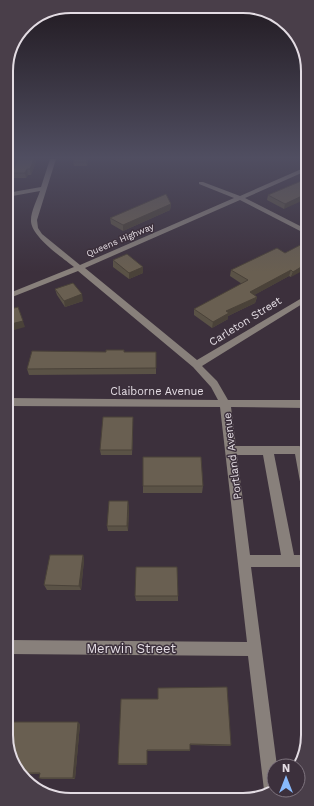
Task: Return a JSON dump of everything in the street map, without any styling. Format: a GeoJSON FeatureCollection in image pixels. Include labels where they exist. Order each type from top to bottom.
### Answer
{"type":"FeatureCollection","features":[{"type":"Feature","properties":{"kind":"street","name":"Portland Avenue"},"geometry":{"type":"LineString","coordinates":[[41,197],[34,220],[35,228],[47,243],[196,365],[214,384],[225,403],[268,758]]}},
{"type":"Feature","properties":{"kind":"street"},"geometry":{"type":"LineString","coordinates":[[236,197],[301,229]]}},
{"type":"Feature","properties":{"kind":"street","name":"Queens Highway"},"geometry":{"type":"LineString","coordinates":[[13,295],[243,197]]}},
{"type":"Feature","properties":{"kind":"street","name":"Carleton Street"},"geometry":{"type":"LineString","coordinates":[[196,365],[301,301]]}},
{"type":"Feature","properties":{"kind":"street","name":"Claiborne Avenue"},"geometry":{"type":"LineString","coordinates":[[13,402],[301,404]]}},
{"type":"Feature","properties":{"kind":"street"},"geometry":{"type":"LineString","coordinates":[[268,450],[289,561]]}},
{"type":"Feature","properties":{"kind":"street"},"geometry":{"type":"LineString","coordinates":[[231,451],[299,450],[301,459]]}},
{"type":"Feature","properties":{"kind":"street"},"geometry":{"type":"LineString","coordinates":[[244,561],[301,561]]}},
{"type":"Feature","properties":{"kind":"street","name":"Merwin Street"},"geometry":{"type":"LineString","coordinates":[[13,647],[255,649]]}},
{"type":"Feature","properties":{"kind":"building"},"geometry":{"type":"Polygon","coordinates":[[[160,197],[167,197],[171,204],[123,225],[110,218],[160,197]]]}},
{"type":"Feature","properties":{"kind":"building"},"geometry":{"type":"Polygon","coordinates":[[[271,197],[301,197],[285,204],[271,197]]]}},
{"type":"Feature","properties":{"kind":"building"},"geometry":{"type":"Polygon","coordinates":[[[301,245],[301,267],[293,272],[291,270],[250,292],[257,297],[226,311],[229,313],[213,322],[194,309],[248,280],[231,270],[277,248],[285,253],[301,245]]]}},
{"type":"Feature","properties":{"kind":"building"},"geometry":{"type":"Polygon","coordinates":[[[127,254],[143,267],[129,273],[113,260],[127,254]]]}},
{"type":"Feature","properties":{"kind":"building"},"geometry":{"type":"Polygon","coordinates":[[[73,283],[82,294],[64,301],[55,289],[73,283]]]}},
{"type":"Feature","properties":{"kind":"building"},"geometry":{"type":"Polygon","coordinates":[[[18,307],[23,321],[13,324],[13,308],[18,307]]]}},
{"type":"Feature","properties":{"kind":"building"},"geometry":{"type":"Polygon","coordinates":[[[106,350],[124,350],[124,352],[156,352],[156,368],[27,369],[32,351],[106,352],[106,350]]]}},
{"type":"Feature","properties":{"kind":"building"},"geometry":{"type":"Polygon","coordinates":[[[103,417],[133,417],[132,450],[100,450],[103,417]]]}},
{"type":"Feature","properties":{"kind":"building"},"geometry":{"type":"Polygon","coordinates":[[[143,457],[201,457],[203,486],[143,486],[143,457]]]}},
{"type":"Feature","properties":{"kind":"building"},"geometry":{"type":"Polygon","coordinates":[[[109,501],[128,501],[127,526],[107,526],[109,501]]]}},
{"type":"Feature","properties":{"kind":"building"},"geometry":{"type":"Polygon","coordinates":[[[50,555],[83,555],[79,586],[44,585],[50,555]]]}},
{"type":"Feature","properties":{"kind":"building"},"geometry":{"type":"Polygon","coordinates":[[[136,567],[177,567],[178,596],[135,596],[136,567]]]}},
{"type":"Feature","properties":{"kind":"building"},"geometry":{"type":"Polygon","coordinates":[[[227,687],[231,745],[190,744],[190,750],[147,750],[147,764],[118,764],[121,699],[158,699],[158,688],[227,687]]]}},
{"type":"Feature","properties":{"kind":"building"},"geometry":{"type":"Polygon","coordinates":[[[13,722],[78,722],[73,778],[39,778],[40,773],[27,773],[17,757],[13,743],[13,722]]]}}]}
